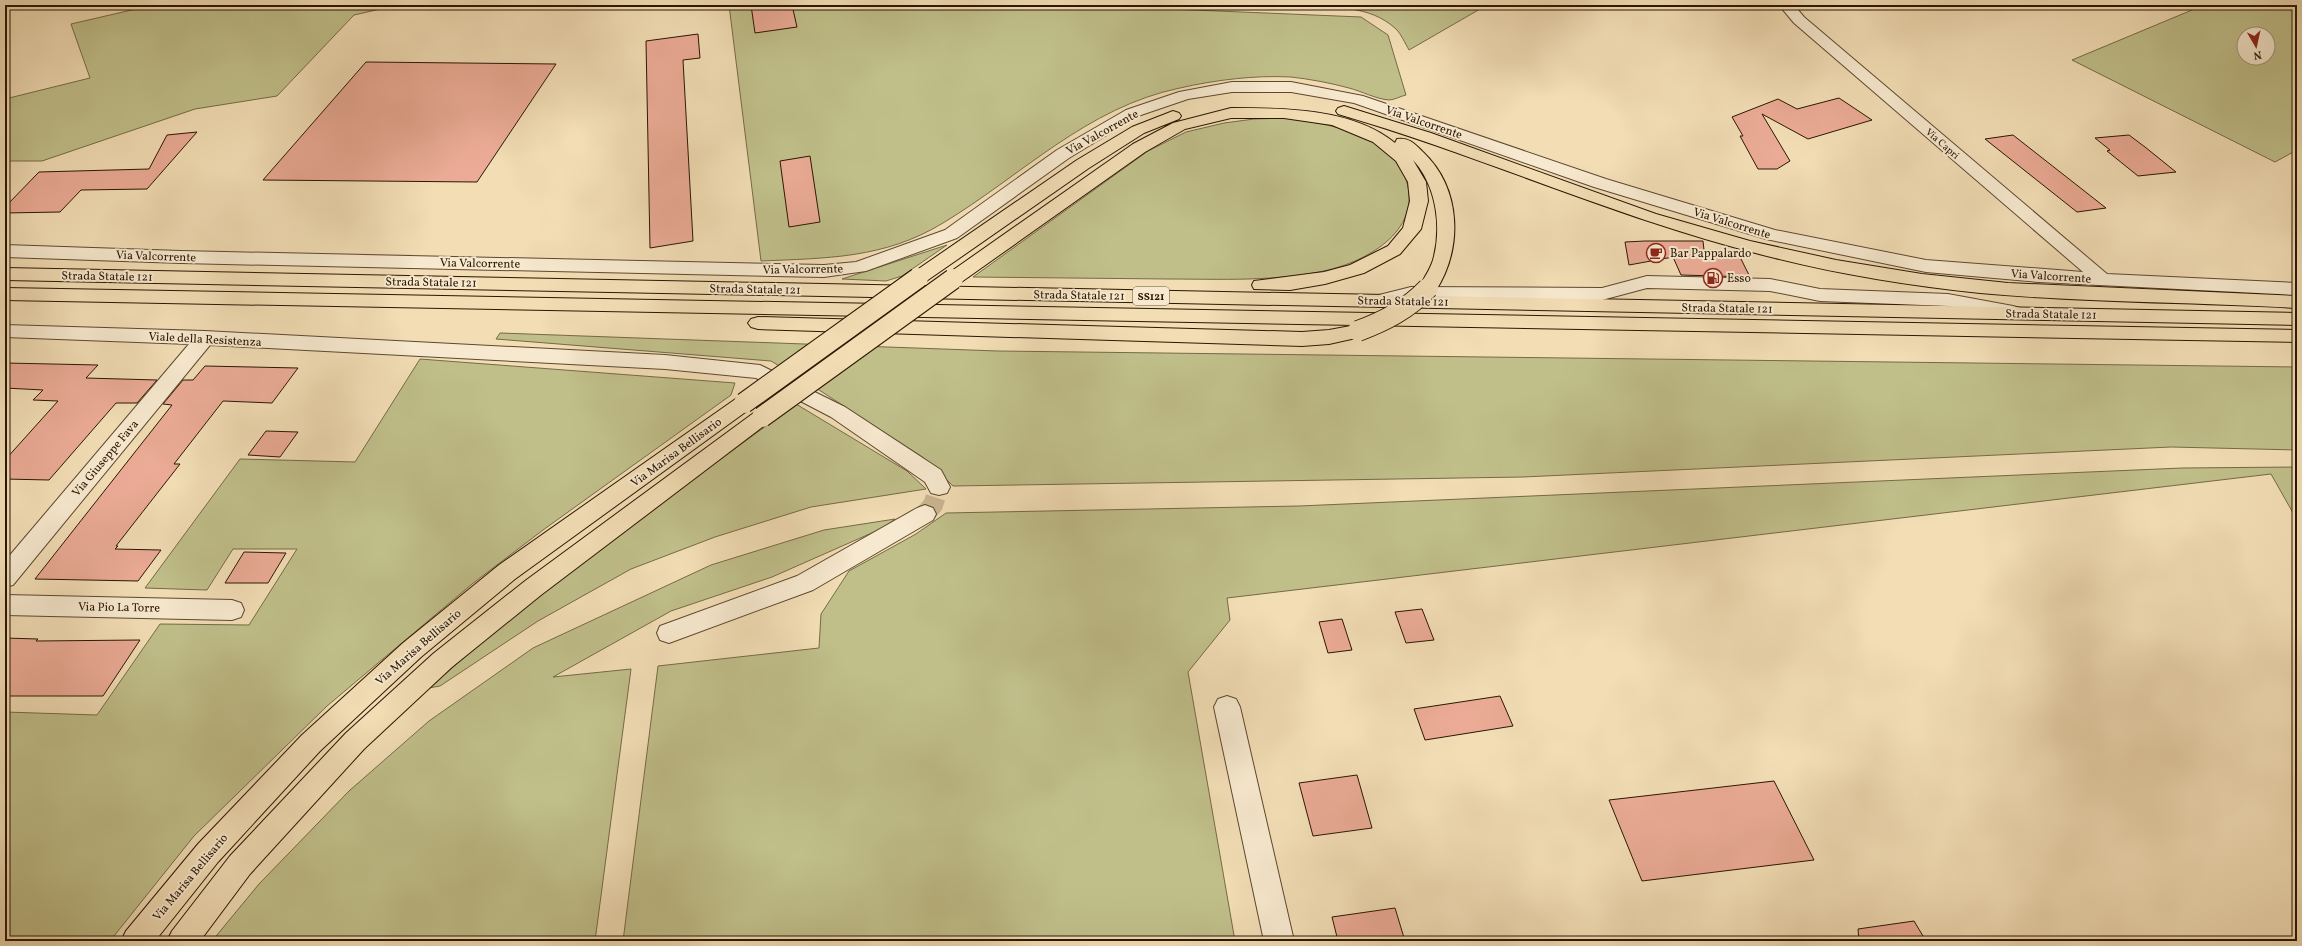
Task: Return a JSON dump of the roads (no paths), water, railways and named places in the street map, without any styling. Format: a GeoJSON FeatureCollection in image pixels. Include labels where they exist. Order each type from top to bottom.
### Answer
{"type":"FeatureCollection","features":[{"type":"Feature","properties":{"kind":"main road"},"geometry":{"type":"LineString","coordinates":[[753,410],[918,278],[1083,164],[1138,130],[1166,118],[1199,108],[1247,100],[1304,103],[1337,109],[1402,127],[1560,186],[1641,213],[1749,246],[1806,260],[1949,283],[2035,291],[2183,295],[2297,302]]}},
{"type":"Feature","properties":{"kind":"main road"},"geometry":{"type":"LineString","coordinates":[[227,298],[383,311],[1302,340],[1329,337],[1358,331],[1380,323],[1400,313],[1416,301],[1428,288],[1442,261],[1446,234],[1441,195],[1432,172],[1403,143],[1388,133],[1337,109]]}},
{"type":"Feature","properties":{"kind":"main road"},"geometry":{"type":"LineString","coordinates":[[753,410],[953,279],[1139,148],[1179,126],[1231,113],[1284,113],[1336,121],[1379,138],[1403,158],[1417,182],[1419,202],[1412,229],[1394,250],[1357,269],[1325,278],[1290,284],[1225,286],[973,282],[880,291]]}},
{"type":"Feature","properties":{"kind":"main road","name":"Strada Statale 121"},"geometry":{"type":"LineString","coordinates":[[5,274],[2297,319]]}},
{"type":"Feature","properties":{"kind":"main road","name":"Strada Statale 121"},"geometry":{"type":"LineString","coordinates":[[5,294],[2297,336]]}},
{"type":"Feature","properties":{"kind":"main road","name":"Via Marisa Bellisario"},"geometry":{"type":"LineString","coordinates":[[136,941],[208,853],[310,742],[412,650],[507,572],[753,410]]}},
{"type":"Feature","properties":{"kind":"main road","name":"Via Marisa Bellisario"},"geometry":{"type":"LineString","coordinates":[[182,941],[240,865],[355,741],[443,660],[753,410]]}},
{"type":"Feature","properties":{"kind":"street","name":"Via Capri"},"geometry":{"type":"LineString","coordinates":[[1786,5],[1799,20],[2102,279]]}},
{"type":"Feature","properties":{"kind":"street","name":"Via Valcorrente"},"geometry":{"type":"LineString","coordinates":[[5,251],[197,257],[816,270],[859,267],[951,234],[1063,154],[1132,113],[1185,95],[1232,88],[1266,86],[1291,87],[1357,99],[1600,183],[1772,235],[1926,266],[2102,279],[2297,289]]}},
{"type":"Feature","properties":{"kind":"street","name":"Viale della Resistenza"},"geometry":{"type":"LineString","coordinates":[[5,330],[205,338],[665,362],[760,372],[838,412],[933,476],[939,487]]}},
{"type":"Feature","properties":{"kind":"street","name":"Via Giuseppe Fava"},"geometry":{"type":"LineString","coordinates":[[5,578],[205,338]]}},
{"type":"Feature","properties":{"kind":"street"},"geometry":{"type":"LineString","coordinates":[[669,633],[805,583],[925,514]]}},
{"type":"Feature","properties":{"kind":"street","name":"Via Pio La Torre"},"geometry":{"type":"LineString","coordinates":[[5,605],[232,610]]}},
{"type":"Feature","properties":{"kind":"street"},"geometry":{"type":"LineString","coordinates":[[1227,707],[1279,941]]}},
{"type":"Feature","properties":{"kind":"tunnel"},"geometry":{"type":"LineString","coordinates":[[925,514],[933,505],[939,487]]}},
{"type":"Feature","properties":{"kind":"place","name":"Bar Pappalardo"},"geometry":{"type":"Point","coordinates":[1656,253]}},
{"type":"Feature","properties":{"kind":"place","name":"Esso"},"geometry":{"type":"Point","coordinates":[1713,278]}}]}
